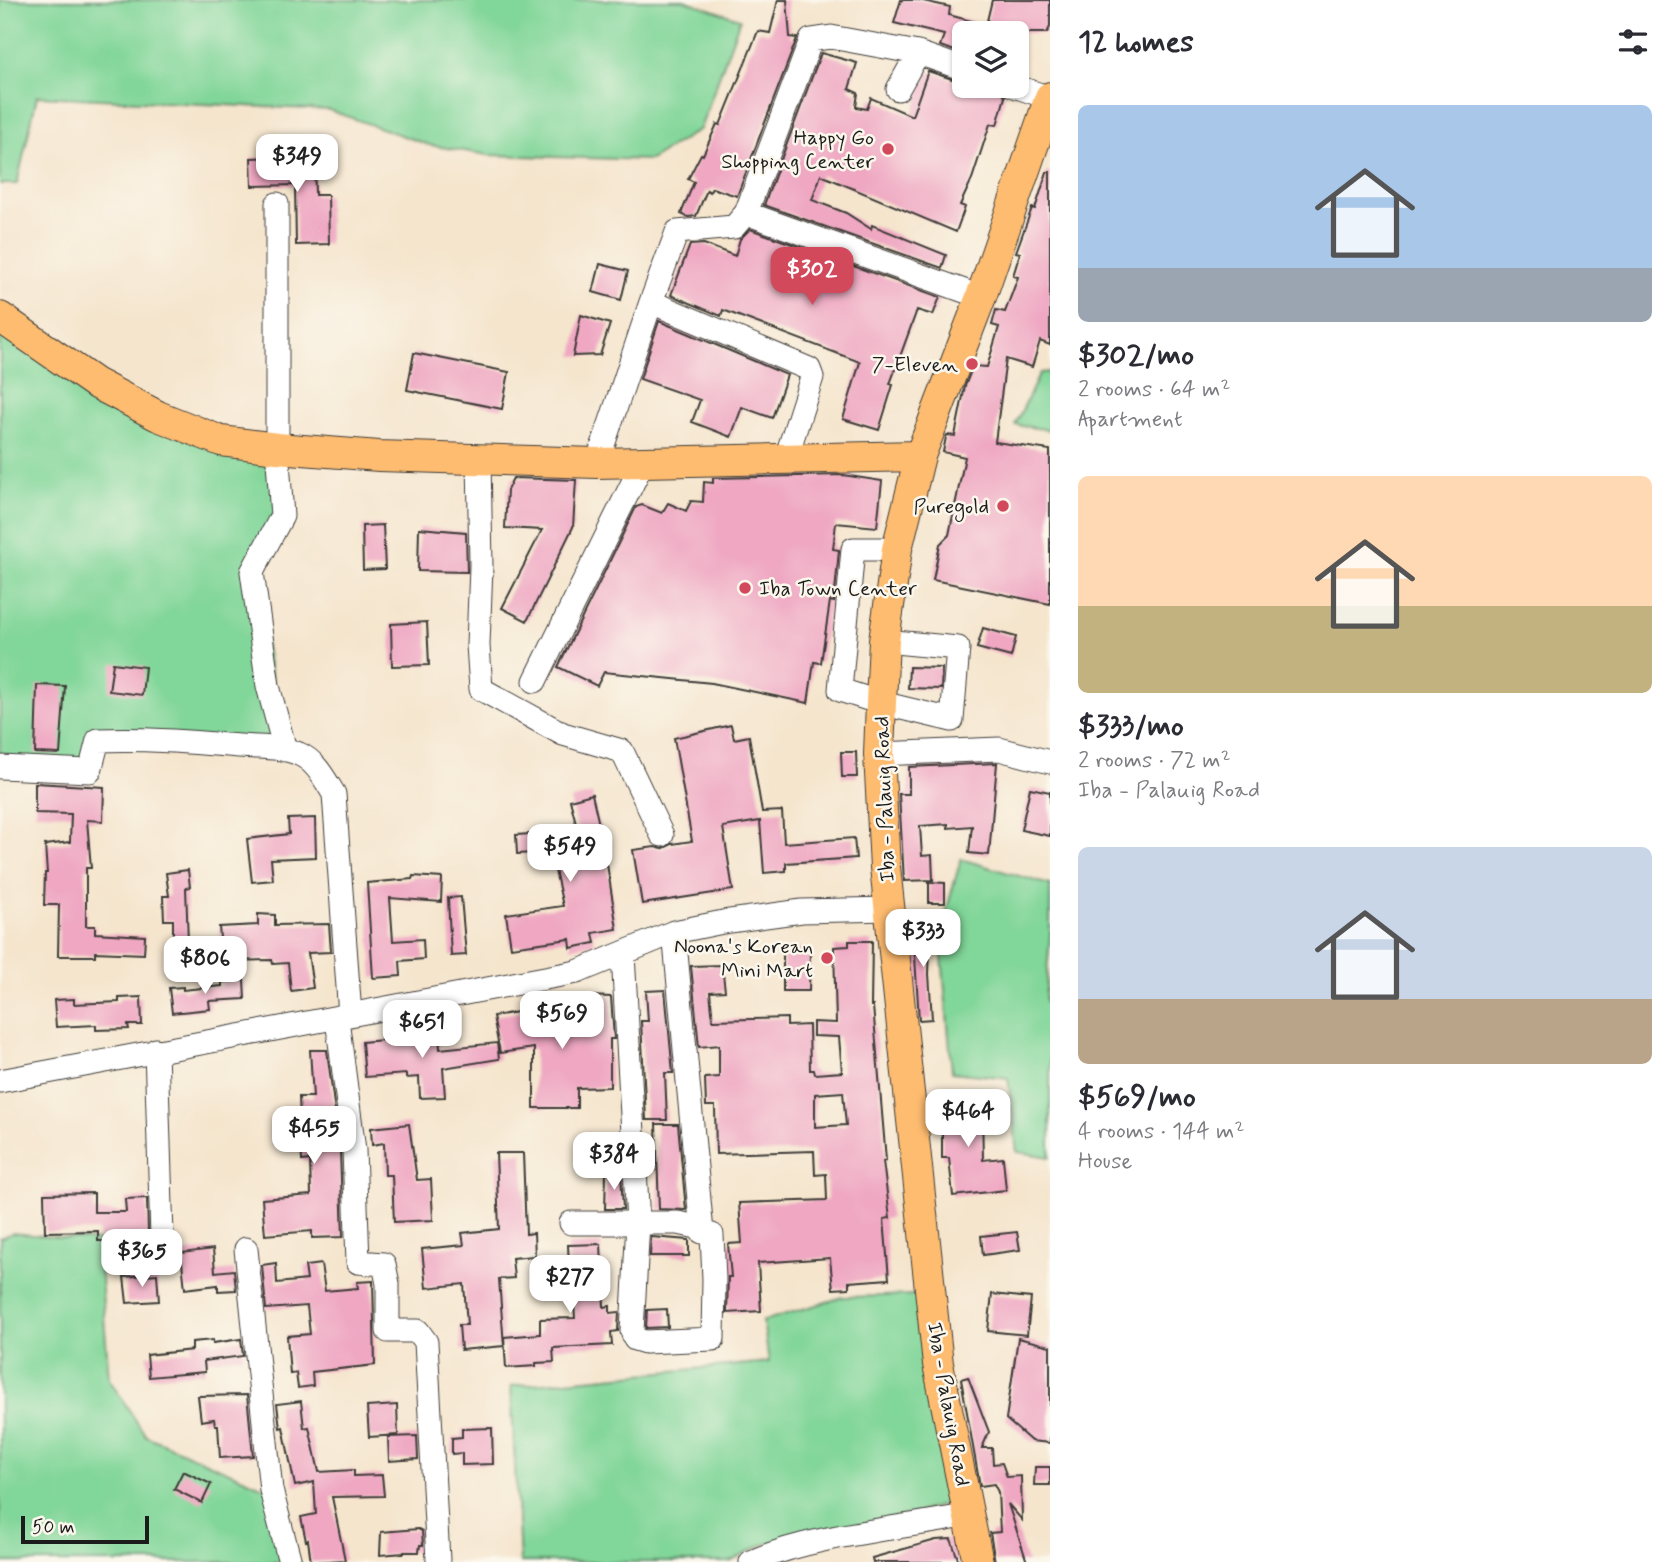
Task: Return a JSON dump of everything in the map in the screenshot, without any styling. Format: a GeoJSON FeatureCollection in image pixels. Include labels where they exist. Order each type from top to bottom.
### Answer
{"type":"FeatureCollection","features":[{"type":"Feature","properties":{"kind":"main road","name":"Iba - Palauig Road"},"geometry":{"type":"LineString","coordinates":[[978,1562],[938,1364],[889,909],[879,754],[884,642],[897,549],[920,456],[981,297],[1050,98]]}},
{"type":"Feature","properties":{"kind":"main road"},"geometry":{"type":"LineString","coordinates":[[0,317],[95,383],[158,416],[221,440],[277,448],[379,456],[597,463],[920,456]]}},
{"type":"Feature","properties":{"kind":"street"},"geometry":{"type":"LineString","coordinates":[[597,463],[650,302],[677,232],[734,227],[746,213],[811,40],[831,37],[918,53],[952,65]]}},
{"type":"Feature","properties":{"kind":"street"},"geometry":{"type":"LineString","coordinates":[[898,89],[918,53]]}},
{"type":"Feature","properties":{"kind":"street"},"geometry":{"type":"LineString","coordinates":[[1029,91],[1050,98]]}},
{"type":"Feature","properties":{"kind":"street"},"geometry":{"type":"LineString","coordinates":[[277,204],[277,448],[282,516],[252,572],[268,686],[285,750]]}},
{"type":"Feature","properties":{"kind":"street"},"geometry":{"type":"LineString","coordinates":[[746,213],[981,297]]}},
{"type":"Feature","properties":{"kind":"street"},"geometry":{"type":"LineString","coordinates":[[650,302],[809,369],[811,377],[786,458]]}},
{"type":"Feature","properties":{"kind":"street"},"geometry":{"type":"LineString","coordinates":[[479,459],[481,566],[478,645],[481,689],[562,734],[622,751],[662,835]]}},
{"type":"Feature","properties":{"kind":"street"},"geometry":{"type":"LineString","coordinates":[[535,681],[643,462]]}},
{"type":"Feature","properties":{"kind":"street"},"geometry":{"type":"LineString","coordinates":[[884,642],[958,648],[952,720],[840,690],[853,549],[897,549]]}},
{"type":"Feature","properties":{"kind":"street"},"geometry":{"type":"LineString","coordinates":[[0,767],[90,771],[98,740],[139,738],[285,750],[301,755],[316,766],[334,794],[358,1262],[384,1264],[388,1284],[388,1331],[418,1331],[426,1342],[438,1560]]}},
{"type":"Feature","properties":{"kind":"street"},"geometry":{"type":"LineString","coordinates":[[879,754],[999,749],[1050,762]]}},
{"type":"Feature","properties":{"kind":"street"},"geometry":{"type":"LineString","coordinates":[[0,1081],[577,972],[674,932],[723,922],[802,911],[889,909]]}},
{"type":"Feature","properties":{"kind":"street"},"geometry":{"type":"LineString","coordinates":[[623,954],[638,1223],[632,1331],[635,1339],[645,1342],[713,1339],[715,1279],[712,1235],[702,1232],[674,932]]}},
{"type":"Feature","properties":{"kind":"street"},"geometry":{"type":"LineString","coordinates":[[156,1050],[162,1237]]}},
{"type":"Feature","properties":{"kind":"street"},"geometry":{"type":"LineString","coordinates":[[571,1223],[678,1223],[702,1228]]}},
{"type":"Feature","properties":{"kind":"street"},"geometry":{"type":"LineString","coordinates":[[246,1249],[271,1490],[290,1562]]}},
{"type":"Feature","properties":{"kind":"street"},"geometry":{"type":"LineString","coordinates":[[751,1562],[766,1555],[841,1537],[969,1515]]}},
{"type":"Feature","properties":{"kind":"green space"},"geometry":{"type":"Polygon","coordinates":[[[0,0],[684,0],[740,19],[700,129],[650,160],[488,155],[429,145],[329,110],[37,96],[17,184],[0,184],[0,0]]]}},
{"type":"Feature","properties":{"kind":"green space"},"geometry":{"type":"Polygon","coordinates":[[[0,317],[95,383],[277,448],[282,516],[252,573],[285,750],[98,740],[90,771],[0,767],[0,317]]]}},
{"type":"Feature","properties":{"kind":"green space"},"geometry":{"type":"Polygon","coordinates":[[[1050,372],[1050,430],[1015,425],[1040,373],[1050,372]]]}},
{"type":"Feature","properties":{"kind":"green space"},"geometry":{"type":"Polygon","coordinates":[[[961,859],[1050,885],[1050,935],[1045,1001],[1050,1003],[1050,1157],[1017,1152],[1008,1078],[952,1072],[940,933],[961,859]]]}},
{"type":"Feature","properties":{"kind":"green space"},"geometry":{"type":"Polygon","coordinates":[[[12,1233],[98,1241],[109,1379],[146,1436],[271,1490],[290,1562],[0,1562],[0,1238],[12,1233]]]}},
{"type":"Feature","properties":{"kind":"green space"},"geometry":{"type":"Polygon","coordinates":[[[919,1295],[949,1503],[912,1514],[762,1545],[730,1562],[520,1562],[511,1386],[769,1362],[763,1321],[843,1297],[919,1295]]]}},
{"type":"Feature","properties":{"kind":"building"},"geometry":{"type":"Polygon","coordinates":[[[778,0],[787,0],[790,37],[797,38],[737,196],[712,188],[710,192],[707,190],[696,216],[681,214],[694,182],[688,179],[717,124],[720,125],[758,31],[770,33],[778,0]]]}},
{"type":"Feature","properties":{"kind":"building"},"geometry":{"type":"Polygon","coordinates":[[[901,0],[919,0],[950,7],[949,15],[971,21],[952,21],[952,50],[940,46],[944,35],[894,23],[901,0]]]}},
{"type":"Feature","properties":{"kind":"building"},"geometry":{"type":"Polygon","coordinates":[[[992,0],[1050,0],[1050,27],[1047,33],[1029,33],[1029,21],[987,21],[992,0]]]}},
{"type":"Feature","properties":{"kind":"building"},"geometry":{"type":"Polygon","coordinates":[[[821,53],[857,63],[849,89],[858,93],[856,107],[867,109],[871,98],[912,116],[928,71],[952,79],[952,98],[1005,98],[997,125],[990,124],[972,179],[960,205],[965,207],[956,232],[821,175],[812,200],[846,213],[871,229],[872,225],[946,255],[942,268],[764,205],[821,53]]]}},
{"type":"Feature","properties":{"kind":"building"},"geometry":{"type":"Polygon","coordinates":[[[314,156],[315,195],[328,195],[329,244],[296,245],[295,185],[252,186],[251,158],[314,156]]]}},
{"type":"Feature","properties":{"kind":"building"},"geometry":{"type":"Polygon","coordinates":[[[1047,172],[1050,172],[1050,345],[1040,341],[1032,367],[1006,359],[995,442],[1050,450],[1050,604],[933,580],[940,544],[949,535],[965,457],[943,452],[946,437],[955,436],[965,386],[973,366],[987,367],[999,327],[992,325],[996,310],[1005,312],[1018,277],[1013,276],[1020,253],[1016,252],[1032,208],[1035,209],[1047,172]]]}},
{"type":"Feature","properties":{"kind":"building"},"geometry":{"type":"Polygon","coordinates":[[[750,229],[940,297],[933,315],[917,310],[890,384],[893,385],[879,430],[843,419],[860,362],[723,310],[721,316],[671,295],[690,245],[704,244],[735,256],[740,239],[750,229]]]}},
{"type":"Feature","properties":{"kind":"building"},"geometry":{"type":"Polygon","coordinates":[[[600,264],[628,271],[621,300],[593,292],[600,264]]]}},
{"type":"Feature","properties":{"kind":"building"},"geometry":{"type":"Polygon","coordinates":[[[581,315],[610,324],[600,355],[573,356],[581,315]]]}},
{"type":"Feature","properties":{"kind":"building"},"geometry":{"type":"Polygon","coordinates":[[[659,321],[787,375],[772,418],[742,407],[731,437],[692,422],[700,400],[640,379],[659,321]]]}},
{"type":"Feature","properties":{"kind":"building"},"geometry":{"type":"Polygon","coordinates":[[[414,353],[509,372],[502,409],[407,390],[414,353]]]}},
{"type":"Feature","properties":{"kind":"building","name":"Iba Town Center"},"geometry":{"type":"Polygon","coordinates":[[[843,475],[882,481],[877,527],[836,523],[833,549],[839,550],[834,602],[830,601],[821,663],[814,662],[808,703],[712,683],[604,672],[597,686],[558,667],[636,507],[642,505],[662,513],[668,503],[686,511],[691,501],[703,502],[704,482],[713,483],[713,478],[843,475]]]}},
{"type":"Feature","properties":{"kind":"building"},"geometry":{"type":"Polygon","coordinates":[[[513,478],[576,480],[573,527],[527,621],[502,608],[542,530],[505,528],[507,490],[513,478]]]}},
{"type":"Feature","properties":{"kind":"building"},"geometry":{"type":"Polygon","coordinates":[[[383,525],[385,569],[363,570],[362,526],[383,525]]]}},
{"type":"Feature","properties":{"kind":"building"},"geometry":{"type":"Polygon","coordinates":[[[419,528],[466,532],[467,572],[418,571],[419,528]]]}},
{"type":"Feature","properties":{"kind":"building"},"geometry":{"type":"Polygon","coordinates":[[[427,622],[429,665],[392,666],[391,624],[427,622]]]}},
{"type":"Feature","properties":{"kind":"building"},"geometry":{"type":"Polygon","coordinates":[[[983,628],[1016,637],[1011,657],[977,648],[983,628]]]}},
{"type":"Feature","properties":{"kind":"building"},"geometry":{"type":"Polygon","coordinates":[[[113,663],[145,667],[142,695],[109,691],[113,663]]]}},
{"type":"Feature","properties":{"kind":"building"},"geometry":{"type":"Polygon","coordinates":[[[909,667],[942,668],[941,689],[908,688],[909,667]]]}},
{"type":"Feature","properties":{"kind":"building"},"geometry":{"type":"Polygon","coordinates":[[[37,685],[65,686],[60,754],[35,753],[37,685]]]}},
{"type":"Feature","properties":{"kind":"building"},"geometry":{"type":"Polygon","coordinates":[[[731,725],[734,739],[749,736],[762,812],[782,811],[784,843],[854,838],[856,858],[786,863],[786,871],[764,873],[760,821],[723,827],[733,890],[642,904],[633,850],[655,847],[662,849],[672,844],[692,841],[674,738],[731,725]]]}},
{"type":"Feature","properties":{"kind":"building"},"geometry":{"type":"Polygon","coordinates":[[[841,752],[856,752],[857,777],[842,777],[841,752]]]}},
{"type":"Feature","properties":{"kind":"building"},"geometry":{"type":"Polygon","coordinates":[[[997,763],[989,855],[969,853],[972,826],[920,826],[922,856],[932,855],[933,880],[904,881],[899,794],[909,794],[909,767],[997,763]]]}},
{"type":"Feature","properties":{"kind":"building"},"geometry":{"type":"Polygon","coordinates":[[[35,783],[104,787],[103,821],[87,820],[91,868],[86,868],[86,926],[95,926],[95,933],[145,936],[144,954],[95,952],[95,956],[58,956],[59,905],[44,905],[47,873],[45,845],[70,842],[71,814],[35,813],[35,783]]]}},
{"type":"Feature","properties":{"kind":"building"},"geometry":{"type":"Polygon","coordinates":[[[1030,788],[1050,792],[1050,836],[1021,830],[1030,788]]]}},
{"type":"Feature","properties":{"kind":"building"},"geometry":{"type":"Polygon","coordinates":[[[592,794],[605,851],[617,929],[593,933],[595,943],[571,948],[570,939],[511,947],[506,914],[563,906],[551,852],[517,854],[516,835],[578,831],[570,800],[592,794]]]}},
{"type":"Feature","properties":{"kind":"building"},"geometry":{"type":"Polygon","coordinates":[[[315,818],[316,857],[271,859],[273,880],[252,882],[247,839],[289,834],[288,819],[315,818]]]}},
{"type":"Feature","properties":{"kind":"building"},"geometry":{"type":"Polygon","coordinates":[[[188,870],[188,942],[193,942],[193,961],[173,961],[173,920],[164,920],[163,896],[169,896],[166,873],[188,870]]]}},
{"type":"Feature","properties":{"kind":"building"},"geometry":{"type":"Polygon","coordinates":[[[413,876],[442,878],[441,902],[390,898],[393,941],[423,939],[424,959],[400,961],[401,976],[373,978],[367,883],[412,879],[413,876]]]}},
{"type":"Feature","properties":{"kind":"building"},"geometry":{"type":"Polygon","coordinates":[[[929,882],[945,883],[945,903],[929,903],[929,882]]]}},
{"type":"Feature","properties":{"kind":"building"},"geometry":{"type":"Polygon","coordinates":[[[461,897],[466,955],[451,956],[448,898],[461,897]]]}},
{"type":"Feature","properties":{"kind":"building"},"geometry":{"type":"Polygon","coordinates":[[[258,914],[275,915],[275,925],[329,924],[331,952],[308,953],[313,988],[291,991],[288,963],[273,964],[272,960],[222,961],[219,927],[258,925],[258,914]]]}},
{"type":"Feature","properties":{"kind":"building"},"geometry":{"type":"Polygon","coordinates":[[[931,924],[929,974],[932,1019],[919,1020],[913,925],[931,924]]]}},
{"type":"Feature","properties":{"kind":"building"},"geometry":{"type":"Polygon","coordinates":[[[849,941],[872,941],[871,1006],[890,1218],[884,1219],[889,1279],[849,1282],[849,1288],[833,1289],[830,1258],[758,1263],[761,1311],[727,1313],[728,1277],[731,1277],[728,1244],[742,1243],[739,1203],[827,1200],[826,1174],[815,1175],[814,1151],[716,1154],[715,1106],[706,1106],[705,1078],[719,1077],[719,1045],[699,1047],[691,966],[722,965],[725,991],[710,992],[713,1020],[787,1018],[787,1026],[809,1025],[810,1070],[814,1070],[815,1074],[842,1072],[839,1037],[813,1036],[813,1022],[836,1023],[834,947],[849,946],[849,941]],[[843,1092],[815,1094],[815,1127],[846,1125],[843,1092]]]}},
{"type":"Feature","properties":{"kind":"building"},"geometry":{"type":"Polygon","coordinates":[[[810,949],[809,991],[783,991],[783,950],[810,949]]]}},
{"type":"Feature","properties":{"kind":"building"},"geometry":{"type":"Polygon","coordinates":[[[244,980],[245,999],[209,1001],[210,1009],[172,1013],[169,988],[183,987],[183,990],[222,986],[222,982],[244,980]]]}},
{"type":"Feature","properties":{"kind":"building"},"geometry":{"type":"Polygon","coordinates":[[[665,990],[673,1073],[665,1073],[667,1120],[646,1120],[641,1021],[648,1021],[646,991],[665,990]]]}},
{"type":"Feature","properties":{"kind":"building"},"geometry":{"type":"Polygon","coordinates":[[[588,996],[611,997],[614,1039],[610,1039],[610,1087],[577,1088],[577,1108],[534,1108],[534,1048],[500,1053],[493,1016],[543,1008],[545,1025],[588,1022],[588,996]]]}},
{"type":"Feature","properties":{"kind":"building"},"geometry":{"type":"Polygon","coordinates":[[[141,997],[142,1025],[128,1025],[129,1029],[96,1030],[96,1025],[56,1027],[54,1000],[74,999],[74,1004],[119,1002],[119,998],[141,997]]]}},
{"type":"Feature","properties":{"kind":"building"},"geometry":{"type":"Polygon","coordinates":[[[439,1035],[440,1049],[497,1043],[499,1059],[443,1068],[445,1097],[420,1098],[419,1077],[406,1078],[406,1074],[365,1077],[362,1042],[439,1035]]]}},
{"type":"Feature","properties":{"kind":"building"},"geometry":{"type":"Polygon","coordinates":[[[310,1050],[327,1050],[340,1151],[343,1237],[312,1238],[312,1231],[265,1235],[262,1199],[311,1195],[310,1160],[302,1161],[299,1097],[313,1097],[310,1050]]]}},
{"type":"Feature","properties":{"kind":"building"},"geometry":{"type":"Polygon","coordinates":[[[942,1095],[978,1098],[979,1111],[982,1111],[983,1160],[1003,1158],[1006,1190],[953,1196],[949,1158],[942,1158],[942,1095]]]}},
{"type":"Feature","properties":{"kind":"building"},"geometry":{"type":"Polygon","coordinates":[[[409,1124],[417,1180],[431,1179],[433,1220],[394,1222],[392,1175],[385,1175],[384,1143],[372,1145],[371,1128],[409,1124]]]}},
{"type":"Feature","properties":{"kind":"building"},"geometry":{"type":"Polygon","coordinates":[[[656,1124],[678,1124],[686,1210],[659,1209],[656,1124]]]}},
{"type":"Feature","properties":{"kind":"building"},"geometry":{"type":"Polygon","coordinates":[[[496,1153],[523,1153],[526,1234],[534,1233],[535,1256],[512,1258],[514,1278],[499,1279],[504,1346],[461,1350],[459,1325],[467,1325],[464,1284],[426,1288],[422,1249],[464,1245],[462,1233],[499,1229],[496,1153]]]}},
{"type":"Feature","properties":{"kind":"building"},"geometry":{"type":"Polygon","coordinates":[[[606,1173],[621,1173],[623,1209],[605,1209],[606,1173]]]}},
{"type":"Feature","properties":{"kind":"building"},"geometry":{"type":"Polygon","coordinates":[[[94,1193],[94,1212],[126,1212],[125,1199],[147,1198],[148,1234],[112,1236],[112,1241],[98,1241],[98,1231],[45,1232],[44,1194],[94,1193]]]}},
{"type":"Feature","properties":{"kind":"building"},"geometry":{"type":"Polygon","coordinates":[[[1017,1232],[1020,1250],[983,1255],[981,1236],[1017,1232]]]}},
{"type":"Feature","properties":{"kind":"building"},"geometry":{"type":"Polygon","coordinates":[[[651,1237],[689,1240],[689,1256],[650,1256],[651,1237]]]}},
{"type":"Feature","properties":{"kind":"building"},"geometry":{"type":"Polygon","coordinates":[[[601,1244],[604,1307],[610,1306],[610,1313],[619,1312],[618,1331],[611,1332],[612,1345],[553,1348],[554,1362],[506,1368],[504,1337],[540,1334],[540,1319],[575,1318],[568,1245],[601,1244]]]}},
{"type":"Feature","properties":{"kind":"building"},"geometry":{"type":"Polygon","coordinates":[[[213,1249],[215,1272],[234,1270],[236,1290],[218,1291],[218,1285],[185,1289],[181,1253],[213,1249]]]}},
{"type":"Feature","properties":{"kind":"building"},"geometry":{"type":"Polygon","coordinates":[[[276,1263],[277,1283],[307,1280],[305,1266],[321,1264],[325,1291],[358,1288],[357,1282],[373,1281],[375,1365],[312,1372],[313,1386],[298,1388],[296,1373],[290,1374],[287,1336],[310,1334],[307,1306],[266,1309],[262,1265],[276,1263]]]}},
{"type":"Feature","properties":{"kind":"building"},"geometry":{"type":"Polygon","coordinates":[[[157,1274],[159,1301],[127,1303],[124,1277],[157,1274]]]}},
{"type":"Feature","properties":{"kind":"building"},"geometry":{"type":"Polygon","coordinates":[[[992,1294],[1031,1298],[1027,1335],[988,1331],[992,1294]]]}},
{"type":"Feature","properties":{"kind":"building"},"geometry":{"type":"Polygon","coordinates":[[[667,1309],[668,1327],[646,1328],[647,1310],[667,1309]]]}},
{"type":"Feature","properties":{"kind":"building"},"geometry":{"type":"Polygon","coordinates":[[[1018,1338],[1050,1346],[1050,1443],[1031,1441],[1006,1419],[1018,1338]]]}},
{"type":"Feature","properties":{"kind":"building"},"geometry":{"type":"Polygon","coordinates":[[[241,1339],[243,1356],[204,1361],[205,1372],[149,1377],[147,1355],[192,1350],[192,1342],[213,1340],[213,1343],[241,1339]]]}},
{"type":"Feature","properties":{"kind":"building"},"geometry":{"type":"Polygon","coordinates":[[[968,1377],[989,1432],[982,1448],[992,1448],[993,1464],[1002,1463],[1007,1477],[1021,1476],[1022,1520],[1008,1504],[1027,1562],[995,1562],[990,1533],[1000,1532],[998,1492],[994,1484],[980,1486],[961,1379],[968,1377]]]}},
{"type":"Feature","properties":{"kind":"building"},"geometry":{"type":"Polygon","coordinates":[[[247,1395],[253,1456],[220,1458],[218,1425],[215,1425],[214,1419],[201,1421],[198,1396],[247,1395]]]}},
{"type":"Feature","properties":{"kind":"building"},"geometry":{"type":"Polygon","coordinates":[[[301,1401],[304,1428],[309,1427],[319,1472],[354,1470],[354,1476],[382,1475],[384,1496],[332,1497],[345,1560],[311,1562],[301,1517],[316,1514],[314,1482],[295,1486],[283,1427],[280,1428],[277,1404],[301,1401]]]}},
{"type":"Feature","properties":{"kind":"building"},"geometry":{"type":"Polygon","coordinates":[[[397,1405],[398,1435],[369,1437],[367,1407],[397,1405]]]}},
{"type":"Feature","properties":{"kind":"building"},"geometry":{"type":"Polygon","coordinates":[[[492,1428],[493,1464],[462,1465],[462,1453],[452,1454],[452,1438],[462,1437],[462,1429],[492,1428]]]}},
{"type":"Feature","properties":{"kind":"building"},"geometry":{"type":"Polygon","coordinates":[[[417,1436],[418,1459],[389,1461],[388,1437],[417,1436]]]}},
{"type":"Feature","properties":{"kind":"building"},"geometry":{"type":"Polygon","coordinates":[[[1035,1467],[1050,1467],[1050,1485],[1034,1485],[1035,1467]]]}},
{"type":"Feature","properties":{"kind":"building"},"geometry":{"type":"Polygon","coordinates":[[[183,1471],[211,1484],[202,1503],[174,1489],[183,1471]]]}},
{"type":"Feature","properties":{"kind":"building"},"geometry":{"type":"Polygon","coordinates":[[[422,1531],[423,1545],[420,1545],[419,1552],[380,1555],[381,1532],[422,1531]]]}},
{"type":"Feature","properties":{"kind":"building"},"geometry":{"type":"Polygon","coordinates":[[[951,1539],[959,1562],[873,1562],[872,1558],[936,1540],[951,1539]]]}},
{"type":"Feature","properties":{"kind":"place","name":"Happy Go Shopping Center"},"geometry":{"type":"Point","coordinates":[888,149]}},
{"type":"Feature","properties":{"kind":"place","name":"7-Eleven"},"geometry":{"type":"Point","coordinates":[972,364]}},
{"type":"Feature","properties":{"kind":"place","name":"Puregold"},"geometry":{"type":"Point","coordinates":[1003,506]}},
{"type":"Feature","properties":{"kind":"place","name":"Iba Town Center"},"geometry":{"type":"Point","coordinates":[745,588]}},
{"type":"Feature","properties":{"kind":"place","name":"Noona's Korean Mini Mart"},"geometry":{"type":"Point","coordinates":[827,958]}}]}
